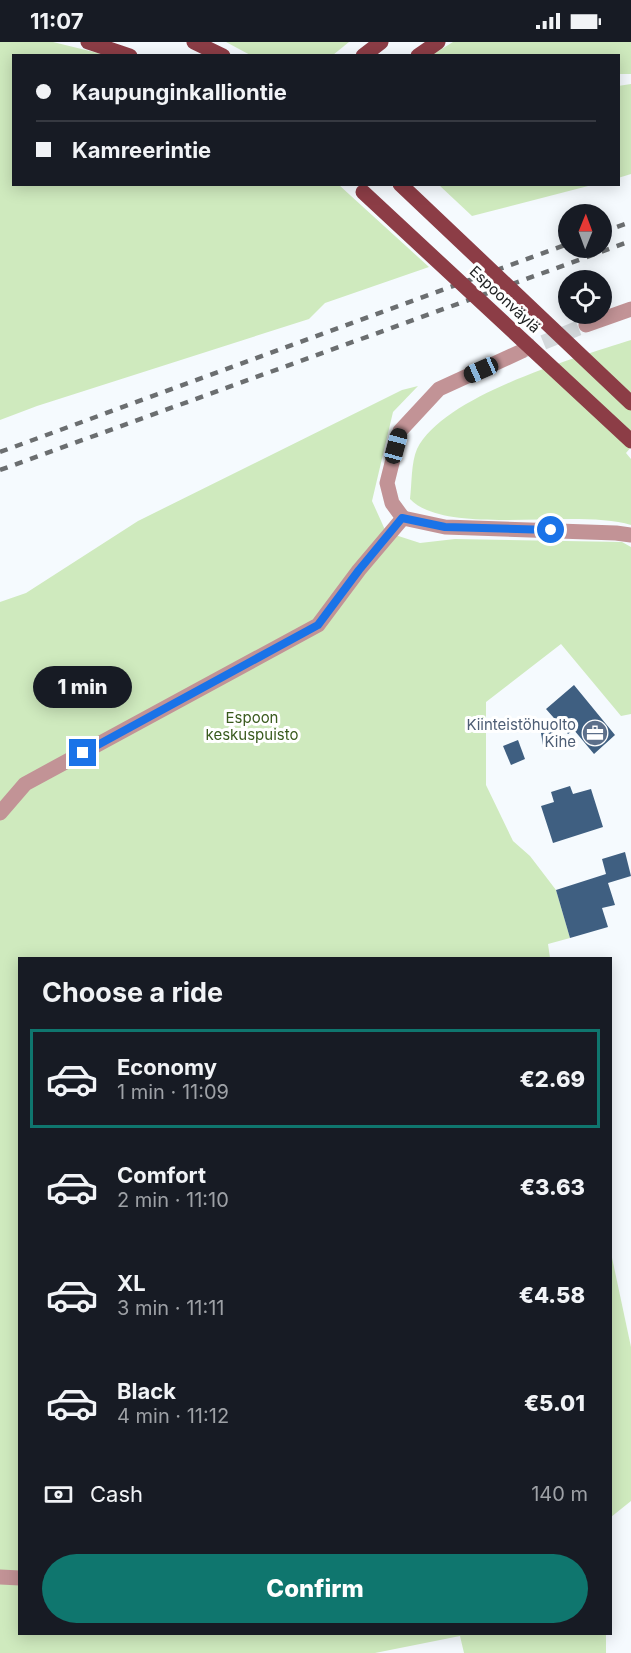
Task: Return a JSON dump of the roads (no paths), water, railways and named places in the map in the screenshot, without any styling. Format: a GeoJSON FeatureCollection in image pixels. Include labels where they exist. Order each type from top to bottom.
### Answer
{"type":"FeatureCollection","features":[{"type":"Feature","properties":{"kind":"main road"},"geometry":{"type":"LineString","coordinates":[[88,42],[124,54]]}},
{"type":"Feature","properties":{"kind":"main road"},"geometry":{"type":"LineString","coordinates":[[194,42],[219,54]]}},
{"type":"Feature","properties":{"kind":"main road"},"geometry":{"type":"LineString","coordinates":[[366,54],[381,42]]}},
{"type":"Feature","properties":{"kind":"main road"},"geometry":{"type":"LineString","coordinates":[[420,54],[438,42]]}},
{"type":"Feature","properties":{"kind":"main road","name":"Espoonväylä"},"geometry":{"type":"LineString","coordinates":[[402,186],[631,403]]}},
{"type":"Feature","properties":{"kind":"main road","name":"Espoonväylä"},"geometry":{"type":"LineString","coordinates":[[359,188],[631,441]]}},
{"type":"Feature","properties":{"kind":"street"},"geometry":{"type":"LineString","coordinates":[[586,325],[631,309]]}},
{"type":"Feature","properties":{"kind":"street"},"geometry":{"type":"LineString","coordinates":[[522,351],[439,388],[400,431],[387,483],[392,503],[402,518],[445,527],[616,532],[631,535]]}},
{"type":"Feature","properties":{"kind":"street"},"geometry":{"type":"LineString","coordinates":[[0,813],[25,784],[318,625],[402,518]]}},
{"type":"Feature","properties":{"kind":"street"},"geometry":{"type":"LineString","coordinates":[[0,1577],[18,1578]]}},
{"type":"Feature","properties":{"kind":"tunnel"},"geometry":{"type":"LineString","coordinates":[[522,351],[586,325]]}},
{"type":"Feature","properties":{"kind":"railway"},"geometry":{"type":"LineString","coordinates":[[612,229],[631,222]]}},
{"type":"Feature","properties":{"kind":"railway"},"geometry":{"type":"LineString","coordinates":[[0,470],[631,241]]}},
{"type":"Feature","properties":{"kind":"railway"},"geometry":{"type":"LineString","coordinates":[[0,452],[558,248]]}},
{"type":"Feature","properties":{"kind":"place","name":"Kiinteistöhuolto Kihe"},"geometry":{"type":"Point","coordinates":[595,733]}},
{"type":"Feature","properties":{"kind":"park label","name":"Espoon keskuspuisto"},"geometry":{"type":"Point","coordinates":[252,726]}}]}
